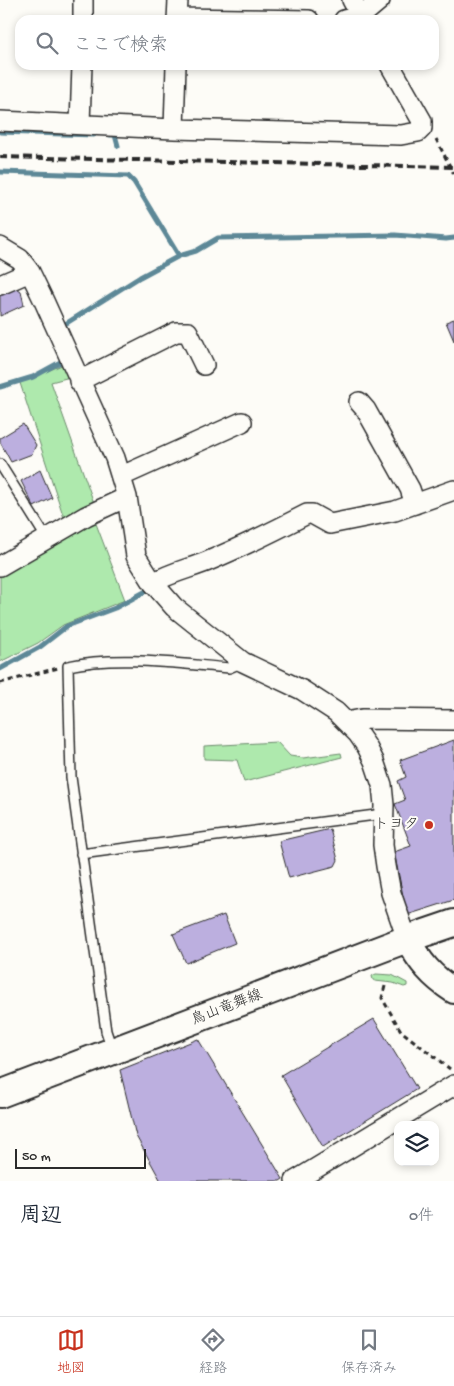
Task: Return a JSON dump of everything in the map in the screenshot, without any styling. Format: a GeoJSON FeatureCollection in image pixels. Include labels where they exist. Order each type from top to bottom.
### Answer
{"type":"FeatureCollection","features":[{"type":"Feature","properties":{"kind":"main road","name":"鳥山竜舞線"},"geometry":{"type":"LineString","coordinates":[[0,1094],[407,939],[454,923]]}},
{"type":"Feature","properties":{"kind":"street"},"geometry":{"type":"LineString","coordinates":[[82,15],[83,0]]}},
{"type":"Feature","properties":{"kind":"street"},"geometry":{"type":"LineString","coordinates":[[355,14],[380,0]]}},
{"type":"Feature","properties":{"kind":"street"},"geometry":{"type":"LineString","coordinates":[[177,13],[215,15]]}},
{"type":"Feature","properties":{"kind":"street"},"geometry":{"type":"LineString","coordinates":[[80,124],[82,70]]}},
{"type":"Feature","properties":{"kind":"street"},"geometry":{"type":"LineString","coordinates":[[174,129],[176,70]]}},
{"type":"Feature","properties":{"kind":"street"},"geometry":{"type":"LineString","coordinates":[[0,120],[174,129],[401,135],[418,132],[422,128],[422,121],[393,70]]}},
{"type":"Feature","properties":{"kind":"street"},"geometry":{"type":"LineString","coordinates":[[0,248],[20,259],[30,272],[122,476],[136,556],[153,583],[174,607],[242,662],[317,698],[336,712],[358,734],[377,768],[382,785],[384,805],[383,845],[389,884],[399,918],[407,939],[420,961],[439,981],[454,991]]}},
{"type":"Feature","properties":{"kind":"street"},"geometry":{"type":"LineString","coordinates":[[0,285],[30,272]]}},
{"type":"Feature","properties":{"kind":"street"},"geometry":{"type":"LineString","coordinates":[[79,381],[176,332],[188,332],[204,364]]}},
{"type":"Feature","properties":{"kind":"street"},"geometry":{"type":"LineString","coordinates":[[359,402],[366,410],[410,489],[415,504]]}},
{"type":"Feature","properties":{"kind":"street"},"geometry":{"type":"LineString","coordinates":[[122,476],[242,422]]}},
{"type":"Feature","properties":{"kind":"street"},"geometry":{"type":"LineString","coordinates":[[153,583],[206,562],[307,514],[312,514],[330,524],[376,516],[454,490]]}},
{"type":"Feature","properties":{"kind":"street"},"geometry":{"type":"LineString","coordinates":[[0,566],[86,516],[127,497]]}},
{"type":"Feature","properties":{"kind":"street"},"geometry":{"type":"LineString","coordinates":[[346,722],[362,719],[454,720]]}},
{"type":"Feature","properties":{"kind":"street"},"geometry":{"type":"LineString","coordinates":[[295,1181],[454,1085]]}},
{"type":"Feature","properties":{"kind":"lane"},"geometry":{"type":"LineString","coordinates":[[0,464],[47,539]]}},
{"type":"Feature","properties":{"kind":"lane"},"geometry":{"type":"LineString","coordinates":[[113,1052],[106,1031],[71,777],[68,666],[82,662],[142,661],[229,668],[242,662]]}},
{"type":"Feature","properties":{"kind":"lane"},"geometry":{"type":"LineString","coordinates":[[81,854],[383,814]]}},
{"type":"Feature","properties":{"kind":"path"},"geometry":{"type":"LineString","coordinates":[[422,128],[431,132],[436,139],[454,174]]}},
{"type":"Feature","properties":{"kind":"path"},"geometry":{"type":"LineString","coordinates":[[0,683],[68,666]]}},
{"type":"Feature","properties":{"kind":"path"},"geometry":{"type":"LineString","coordinates":[[385,986],[382,998],[401,1031],[454,1073]]}},
{"type":"Feature","properties":{"kind":"green space"},"geometry":{"type":"Polygon","coordinates":[[[64,364],[70,377],[51,382],[95,506],[65,521],[20,383],[64,364]]]}},
{"type":"Feature","properties":{"kind":"green space"},"geometry":{"type":"Polygon","coordinates":[[[95,521],[125,600],[63,625],[38,643],[0,662],[0,575],[95,521]]]}},
{"type":"Feature","properties":{"kind":"green space"},"geometry":{"type":"Polygon","coordinates":[[[277,742],[290,756],[303,758],[341,753],[342,757],[244,782],[237,760],[204,759],[204,746],[277,742]]]}},
{"type":"Feature","properties":{"kind":"green space"},"geometry":{"type":"Polygon","coordinates":[[[376,974],[392,975],[407,983],[407,986],[375,981],[372,976],[376,974]]]}},
{"type":"Feature","properties":{"kind":"building"},"geometry":{"type":"Polygon","coordinates":[[[14,286],[21,291],[24,305],[0,316],[0,293],[14,286]]]}},
{"type":"Feature","properties":{"kind":"building"},"geometry":{"type":"Polygon","coordinates":[[[454,319],[454,341],[446,322],[454,319]]]}},
{"type":"Feature","properties":{"kind":"building"},"geometry":{"type":"Polygon","coordinates":[[[23,424],[36,445],[32,454],[11,462],[0,442],[0,438],[23,424]]]}},
{"type":"Feature","properties":{"kind":"building"},"geometry":{"type":"Polygon","coordinates":[[[40,470],[52,498],[34,507],[21,481],[40,470]]]}},
{"type":"Feature","properties":{"kind":"building","name":"トヨタ"},"geometry":{"type":"Polygon","coordinates":[[[454,740],[454,900],[407,915],[394,852],[411,846],[395,804],[405,800],[398,781],[406,777],[400,760],[454,740]]]}},
{"type":"Feature","properties":{"kind":"building"},"geometry":{"type":"Polygon","coordinates":[[[330,829],[338,860],[335,866],[289,878],[279,841],[330,829]]]}},
{"type":"Feature","properties":{"kind":"building"},"geometry":{"type":"Polygon","coordinates":[[[224,915],[235,943],[186,963],[173,934],[224,915]]]}},
{"type":"Feature","properties":{"kind":"building"},"geometry":{"type":"Polygon","coordinates":[[[374,1019],[417,1089],[323,1147],[281,1075],[374,1019]]]}},
{"type":"Feature","properties":{"kind":"building"},"geometry":{"type":"Polygon","coordinates":[[[198,1039],[283,1179],[280,1181],[161,1181],[136,1136],[120,1070],[198,1039]]]}},
{"type":"Feature","properties":{"kind":"waterway"},"geometry":{"type":"LineString","coordinates":[[0,132],[94,135]]}},
{"type":"Feature","properties":{"kind":"waterway"},"geometry":{"type":"LineString","coordinates":[[110,135],[115,135],[118,146]]}},
{"type":"Feature","properties":{"kind":"waterway"},"geometry":{"type":"LineString","coordinates":[[0,172],[128,176],[134,182],[179,256]]}},
{"type":"Feature","properties":{"kind":"waterway"},"geometry":{"type":"LineString","coordinates":[[62,326],[140,277],[179,256],[196,251],[218,238],[395,235],[454,238]]}},
{"type":"Feature","properties":{"kind":"waterway"},"geometry":{"type":"LineString","coordinates":[[0,387],[33,377],[64,360]]}},
{"type":"Feature","properties":{"kind":"waterway"},"geometry":{"type":"LineString","coordinates":[[0,669],[40,647],[67,626],[115,608],[150,589]]}},
{"type":"Feature","properties":{"kind":"railway"},"geometry":{"type":"LineString","coordinates":[[0,157],[454,167]]}},
{"type":"Feature","properties":{"kind":"place","name":"トヨタ"},"geometry":{"type":"Point","coordinates":[429,825]}}]}
